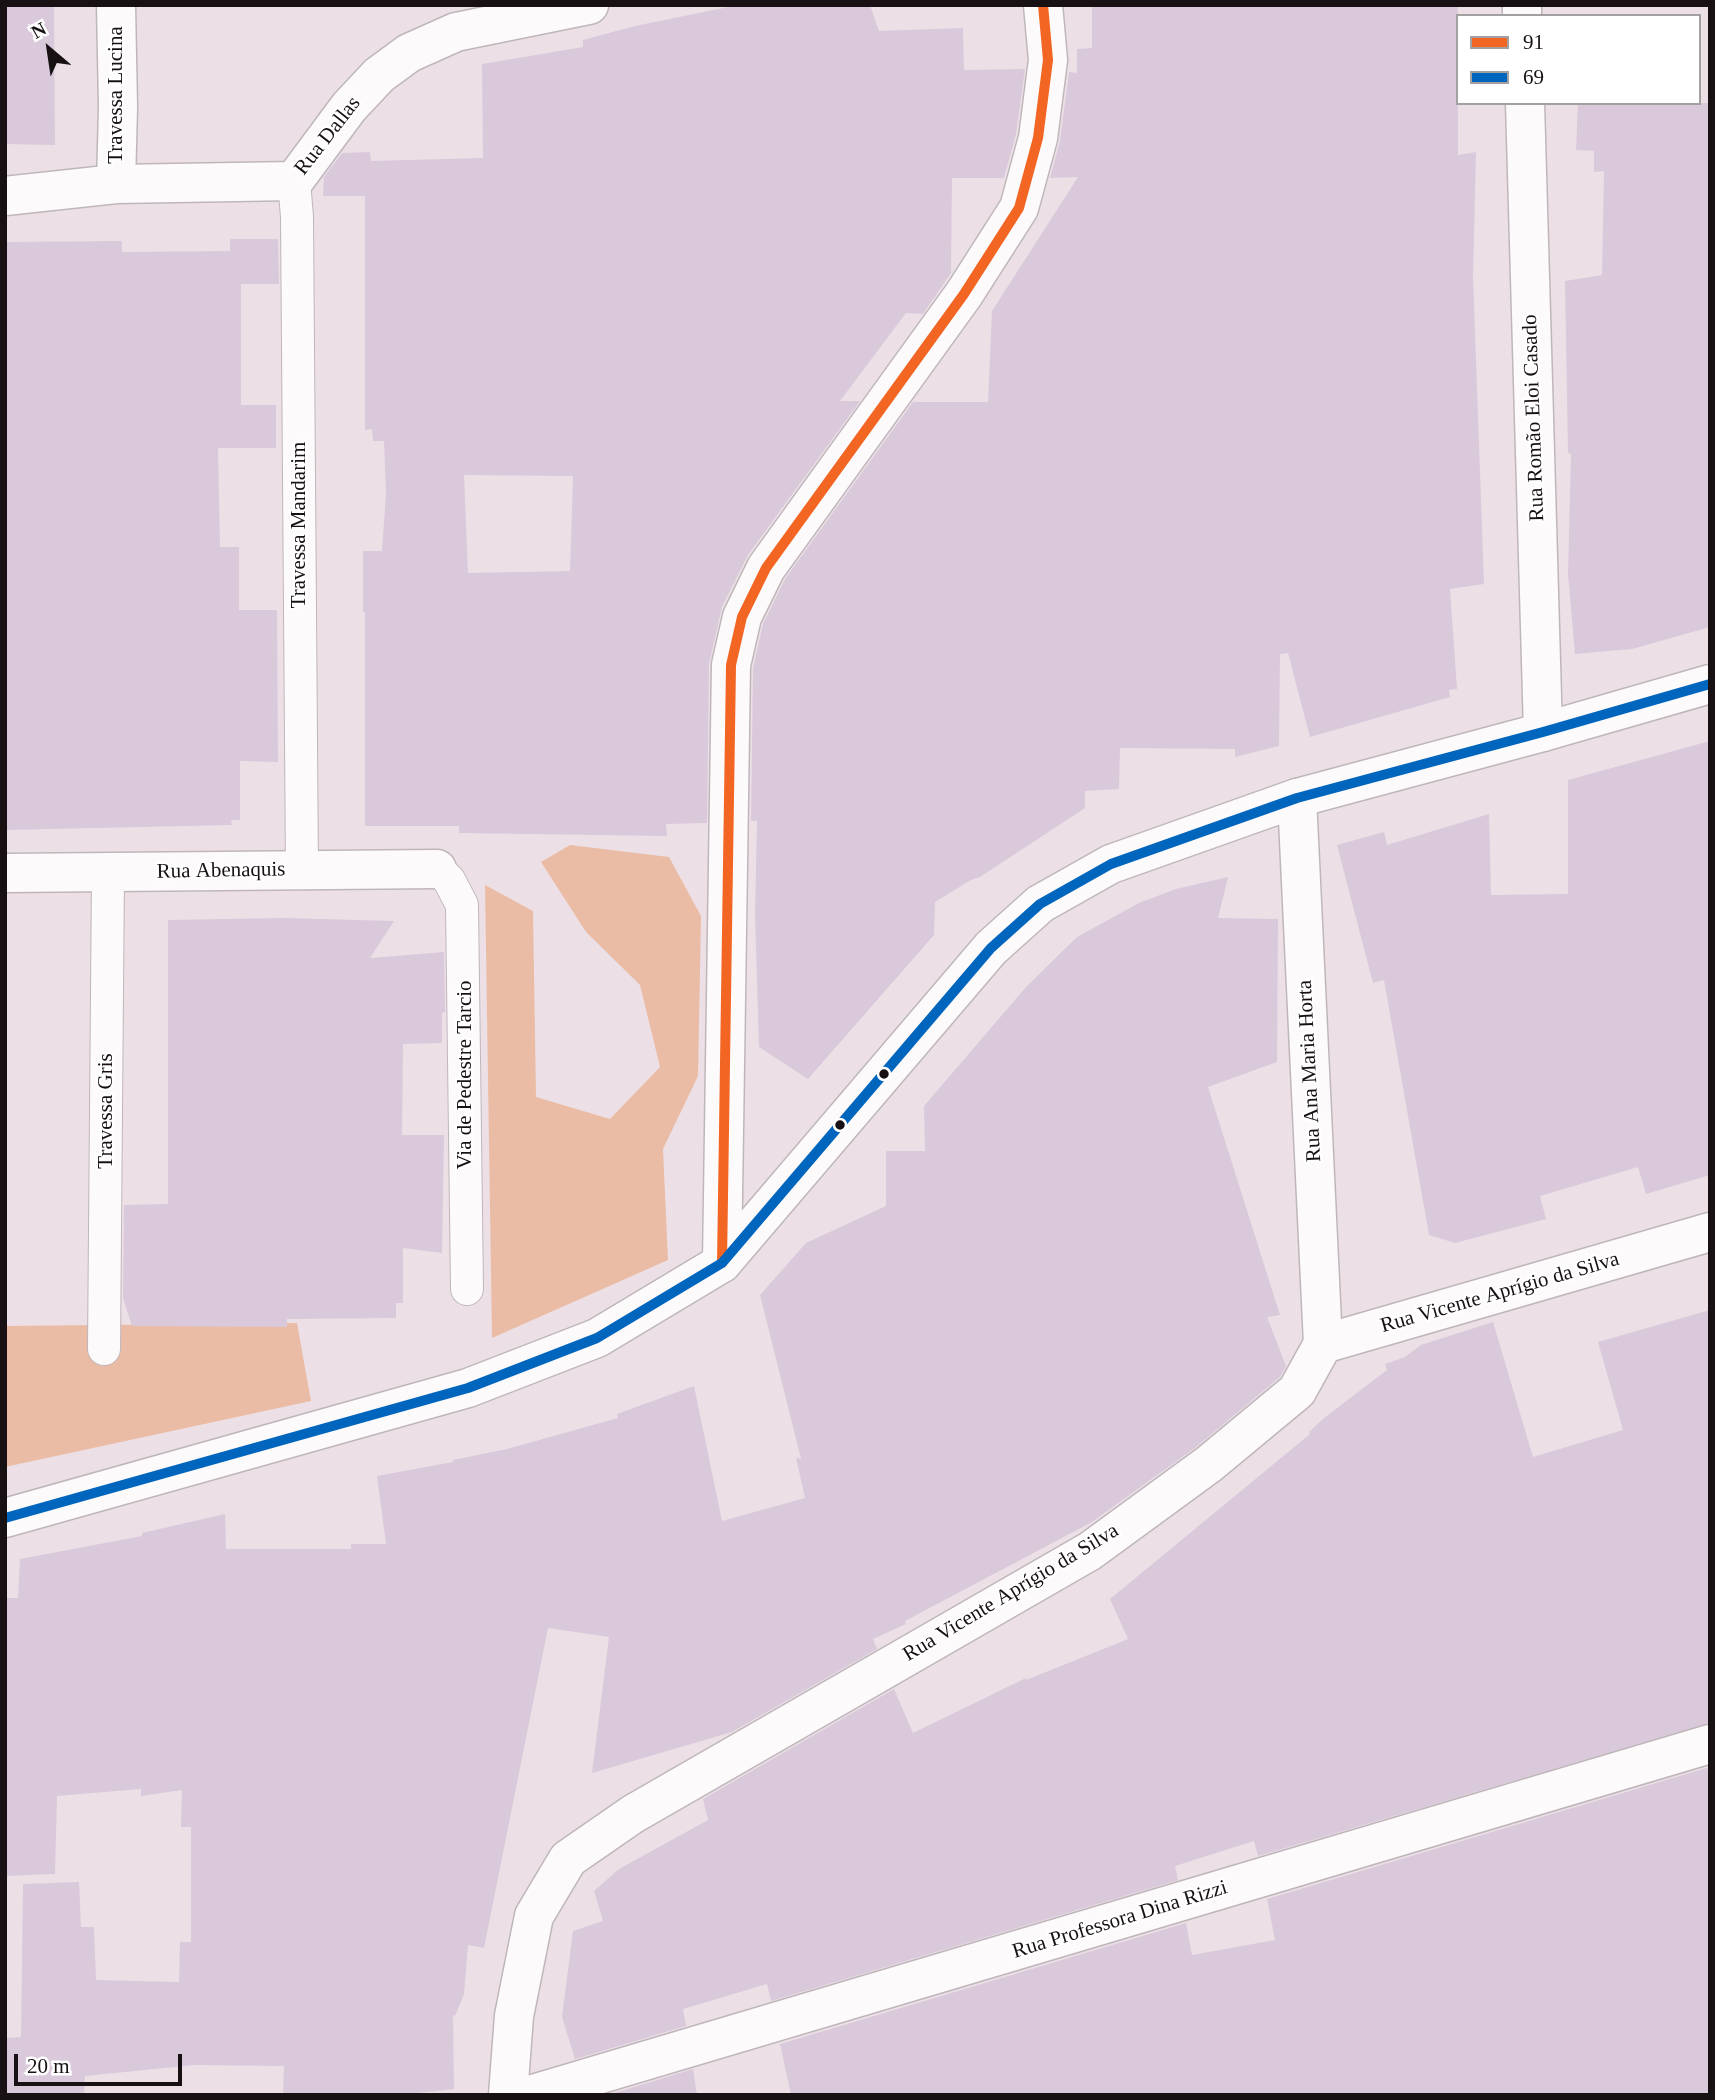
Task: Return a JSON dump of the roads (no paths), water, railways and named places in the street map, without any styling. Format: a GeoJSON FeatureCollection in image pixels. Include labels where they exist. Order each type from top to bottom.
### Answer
{"type":"FeatureCollection","features":[{"type":"Feature","properties":{"kind":"street","name":"Travessa Lucina"},"geometry":{"type":"LineString","coordinates":[[116,5],[116,184]]}},
{"type":"Feature","properties":{"kind":"street","name":"Rua Dallas"},"geometry":{"type":"LineString","coordinates":[[5,195],[116,184],[294,180],[349,107],[379,75],[409,53],[456,32],[589,5]]}},
{"type":"Feature","properties":{"kind":"street"},"geometry":{"type":"LineString","coordinates":[[722,1264],[731,665],[742,617],[766,568],[964,294],[1019,208],[1038,138],[1048,60],[1044,5]]}},
{"type":"Feature","properties":{"kind":"street","name":"Rua Romão Eloi Casado"},"geometry":{"type":"LineString","coordinates":[[1525,105],[1543,732]]}},
{"type":"Feature","properties":{"kind":"street"},"geometry":{"type":"LineString","coordinates":[[5,1518],[468,1388],[597,1338],[722,1264],[991,948],[1040,904],[1111,864],[1297,798],[1710,684]]}},
{"type":"Feature","properties":{"kind":"street","name":"Rua Ana Maria Horta"},"geometry":{"type":"LineString","coordinates":[[1297,798],[1323,1344]]}},
{"type":"Feature","properties":{"kind":"street","name":"Rua Abenaquis"},"geometry":{"type":"LineString","coordinates":[[5,873],[437,869]]}},
{"type":"Feature","properties":{"kind":"street","name":"Rua Vicente Aprígio da Silva"},"geometry":{"type":"LineString","coordinates":[[508,2095],[513,2015],[534,1916],[568,1859],[633,1814],[1090,1551],[1209,1464],[1297,1391],[1323,1344],[1710,1232]]}},
{"type":"Feature","properties":{"kind":"street","name":"Rua Professora Dina Rizzi"},"geometry":{"type":"LineString","coordinates":[[530,2095],[1710,1744]]}},
{"type":"Feature","properties":{"kind":"lane","name":"Travessa Mandarim"},"geometry":{"type":"LineString","coordinates":[[294,180],[297,231],[302,870]]}},
{"type":"Feature","properties":{"kind":"lane","name":"Via de Pedestre Tarcio"},"geometry":{"type":"LineString","coordinates":[[437,869],[449,880],[462,905],[467,1289]]}},
{"type":"Feature","properties":{"kind":"lane","name":"Travessa Gris"},"geometry":{"type":"LineString","coordinates":[[104,1349],[108,873]]}}]}
